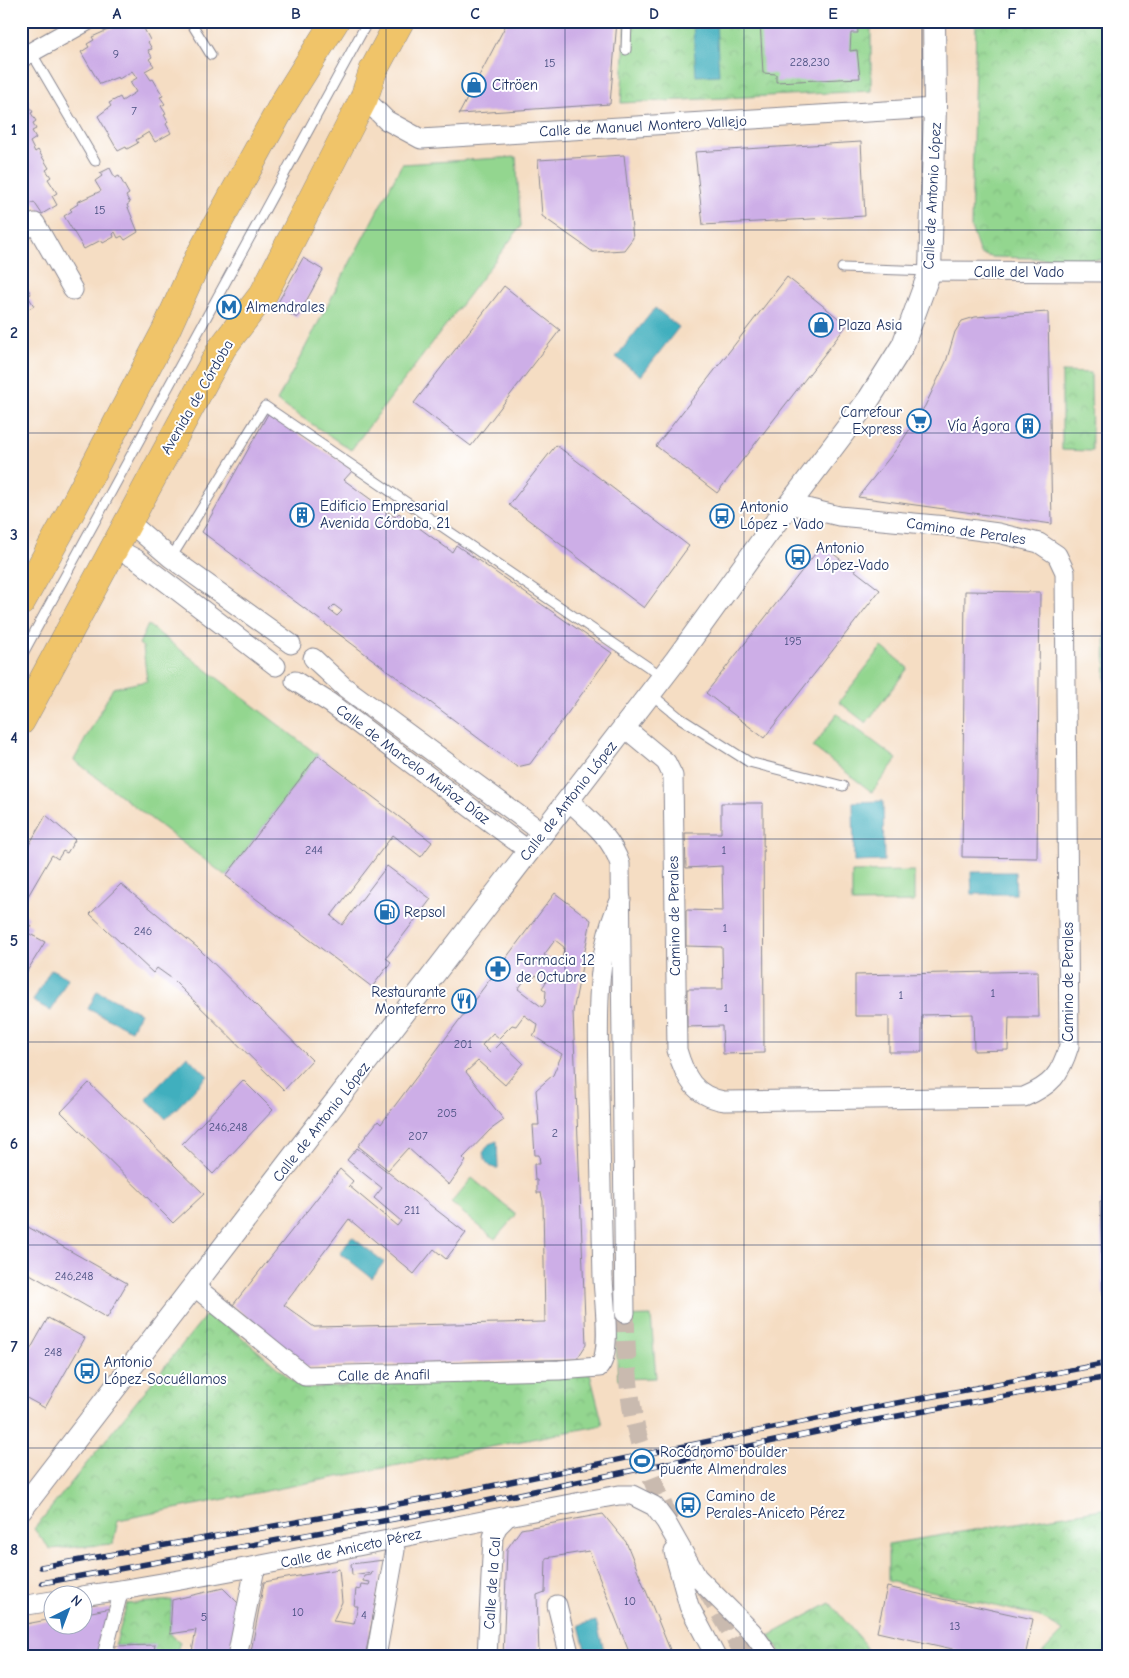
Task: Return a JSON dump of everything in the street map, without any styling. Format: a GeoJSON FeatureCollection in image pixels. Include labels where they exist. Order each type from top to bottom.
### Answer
{"type":"FeatureCollection","features":[{"type":"Feature","properties":{"kind":"main road"},"geometry":{"type":"LineString","coordinates":[[21,602],[67,519],[166,330],[199,257],[285,101],[336,21]]}},
{"type":"Feature","properties":{"kind":"main road","name":"Avenida de Córdoba"},"geometry":{"type":"LineString","coordinates":[[21,721],[113,547],[222,348],[264,293],[364,98],[373,71],[400,21]]}},
{"type":"Feature","properties":{"kind":"street"},"geometry":{"type":"LineString","coordinates":[[26,55],[87,21]]}},
{"type":"Feature","properties":{"kind":"street","name":"Calle de Antonio López"},"geometry":{"type":"LineString","coordinates":[[21,1510],[657,686],[869,399],[903,345],[930,271],[936,108],[934,21]]}},
{"type":"Feature","properties":{"kind":"street","name":"Calle de Manuel Montero Vallejo"},"geometry":{"type":"LineString","coordinates":[[364,98],[386,120],[421,139],[936,108]]}},
{"type":"Feature","properties":{"kind":"street"},"geometry":{"type":"LineString","coordinates":[[21,231],[35,223],[74,290]]}},
{"type":"Feature","properties":{"kind":"street","name":"Calle del Vado"},"geometry":{"type":"LineString","coordinates":[[930,271],[1108,272]]}},
{"type":"Feature","properties":{"kind":"street","name":"Camino de Perales"},"geometry":{"type":"LineString","coordinates":[[625,728],[666,762],[673,776],[677,1050],[684,1074],[699,1090],[711,1098],[724,1100],[1024,1097],[1040,1090],[1054,1080],[1064,1064],[1069,1046],[1065,572],[1057,555],[1038,543],[998,533],[839,516],[790,504]]}},
{"type":"Feature","properties":{"kind":"street","name":"Calle de Marcelo Muñoz Díaz"},"geometry":{"type":"LineString","coordinates":[[128,521],[171,558],[291,644],[307,648],[313,658],[343,686],[542,833]]}},
{"type":"Feature","properties":{"kind":"street","name":"Calle de Marcelo Muñoz Díaz"},"geometry":{"type":"LineString","coordinates":[[113,547],[136,559],[276,666],[280,675],[295,681],[330,703],[529,851]]}},
{"type":"Feature","properties":{"kind":"street"},"geometry":{"type":"LineString","coordinates":[[276,666],[276,660],[281,649],[291,644]]}},
{"type":"Feature","properties":{"kind":"street"},"geometry":{"type":"LineString","coordinates":[[295,681],[310,674],[313,658]]}},
{"type":"Feature","properties":{"kind":"street"},"geometry":{"type":"LineString","coordinates":[[568,800],[597,827],[614,847],[620,864],[620,1036],[625,1313]]}},
{"type":"Feature","properties":{"kind":"street","name":"Calle de Anafil"},"geometry":{"type":"LineString","coordinates":[[194,1286],[305,1376],[591,1369],[599,1367],[604,1361],[607,1348],[600,1167],[598,1011],[606,936],[621,899]]}},
{"type":"Feature","properties":{"kind":"street","name":"Calle de Aniceto Pérez"},"geometry":{"type":"LineString","coordinates":[[92,1595],[255,1568],[510,1515],[619,1495],[632,1495],[654,1506],[674,1538]]}},
{"type":"Feature","properties":{"kind":"street","name":"Calle de la Cal"},"geometry":{"type":"LineString","coordinates":[[487,1657],[493,1537],[497,1527],[510,1515]]}},
{"type":"Feature","properties":{"kind":"street"},"geometry":{"type":"LineString","coordinates":[[674,1538],[674,1554],[689,1606],[716,1657]]}},
{"type":"Feature","properties":{"kind":"street"},"geometry":{"type":"LineString","coordinates":[[674,1538],[697,1577],[752,1632],[770,1657]]}},
{"type":"Feature","properties":{"kind":"street"},"geometry":{"type":"LineString","coordinates":[[376,1657],[395,1550],[391,1540]]}},
{"type":"Feature","properties":{"kind":"street"},"geometry":{"type":"LineString","coordinates":[[237,1657],[255,1568]]}},
{"type":"Feature","properties":{"kind":"street"},"geometry":{"type":"LineString","coordinates":[[104,1657],[121,1591]]}},
{"type":"Feature","properties":{"kind":"street"},"geometry":{"type":"LineString","coordinates":[[24,1604],[42,1602]]}},
{"type":"Feature","properties":{"kind":"street"},"geometry":{"type":"LineString","coordinates":[[557,1605],[570,1657]]}},
{"type":"Feature","properties":{"kind":"lane"},"geometry":{"type":"LineString","coordinates":[[190,21],[211,55]]}},
{"type":"Feature","properties":{"kind":"lane","name":"Avenida de Córdoba"},"geometry":{"type":"LineString","coordinates":[[21,657],[368,21]]}},
{"type":"Feature","properties":{"kind":"lane"},"geometry":{"type":"LineString","coordinates":[[626,50],[627,21]]}},
{"type":"Feature","properties":{"kind":"lane"},"geometry":{"type":"LineString","coordinates":[[26,55],[95,161]]}},
{"type":"Feature","properties":{"kind":"lane"},"geometry":{"type":"LineString","coordinates":[[842,268],[930,271]]}},
{"type":"Feature","properties":{"kind":"lane"},"geometry":{"type":"LineString","coordinates":[[171,558],[265,406],[657,686],[680,718],[749,762],[842,786]]}},
{"type":"Feature","properties":{"kind":"green space"},"geometry":{"type":"Polygon","coordinates":[[[626,21],[871,21],[871,91],[621,103],[626,21]]]}},
{"type":"Feature","properties":{"kind":"green space"},"geometry":{"type":"Polygon","coordinates":[[[976,21],[1108,21],[1108,260],[992,257],[980,254],[971,227],[976,21]]]}},
{"type":"Feature","properties":{"kind":"green space"},"geometry":{"type":"Polygon","coordinates":[[[516,157],[521,226],[351,450],[277,401],[402,164],[516,157]]]}},
{"type":"Feature","properties":{"kind":"green space"},"geometry":{"type":"Polygon","coordinates":[[[1062,372],[1091,373],[1092,451],[1062,450],[1062,372]]]}},
{"type":"Feature","properties":{"kind":"green space"},"geometry":{"type":"Polygon","coordinates":[[[1108,408],[1108,1071],[1107,1071],[1105,572],[1108,408]]]}},
{"type":"Feature","properties":{"kind":"green space"},"geometry":{"type":"Polygon","coordinates":[[[148,625],[318,755],[226,876],[74,760],[113,688],[147,681],[143,647],[139,644],[148,625]]]}},
{"type":"Feature","properties":{"kind":"green space"},"geometry":{"type":"Polygon","coordinates":[[[882,647],[908,668],[866,723],[839,702],[882,647]]]}},
{"type":"Feature","properties":{"kind":"green space"},"geometry":{"type":"Polygon","coordinates":[[[837,714],[897,759],[872,792],[813,747],[837,714]]]}},
{"type":"Feature","properties":{"kind":"green space"},"geometry":{"type":"Polygon","coordinates":[[[914,871],[914,902],[852,903],[852,872],[914,871]]]}},
{"type":"Feature","properties":{"kind":"green space"},"geometry":{"type":"Polygon","coordinates":[[[472,1178],[516,1215],[495,1239],[451,1203],[472,1178]]]}},
{"type":"Feature","properties":{"kind":"green space"},"geometry":{"type":"Polygon","coordinates":[[[210,1310],[301,1388],[590,1374],[603,1425],[118,1520],[113,1544],[50,1549],[34,1529],[210,1310]]]}},
{"type":"Feature","properties":{"kind":"green space"},"geometry":{"type":"Polygon","coordinates":[[[651,1316],[656,1378],[618,1379],[615,1317],[651,1316]]]}},
{"type":"Feature","properties":{"kind":"green space"},"geometry":{"type":"Polygon","coordinates":[[[1108,1508],[1108,1657],[1038,1657],[1063,1631],[1038,1616],[888,1581],[888,1544],[1108,1508]]]}},
{"type":"Feature","properties":{"kind":"green space"},"geometry":{"type":"Polygon","coordinates":[[[172,1600],[170,1634],[180,1642],[175,1657],[153,1657],[154,1645],[115,1646],[127,1604],[172,1600]]]}},
{"type":"Feature","properties":{"kind":"green space"},"geometry":{"type":"Polygon","coordinates":[[[830,1603],[865,1645],[870,1657],[784,1657],[769,1636],[830,1603]]]}},
{"type":"Feature","properties":{"kind":"water"},"geometry":{"type":"Polygon","coordinates":[[[716,23],[719,75],[696,76],[693,24],[716,23]]]}},
{"type":"Feature","properties":{"kind":"water"},"geometry":{"type":"Polygon","coordinates":[[[655,308],[679,327],[641,376],[616,357],[655,308]]]}},
{"type":"Feature","properties":{"kind":"water"},"geometry":{"type":"Polygon","coordinates":[[[883,801],[884,861],[854,862],[853,802],[883,801]]]}},
{"type":"Feature","properties":{"kind":"water"},"geometry":{"type":"Polygon","coordinates":[[[971,872],[1015,872],[1016,894],[972,894],[971,872]]]}},
{"type":"Feature","properties":{"kind":"water"},"geometry":{"type":"Polygon","coordinates":[[[51,969],[68,978],[51,1011],[33,1001],[51,969]]]}},
{"type":"Feature","properties":{"kind":"water"},"geometry":{"type":"Polygon","coordinates":[[[97,991],[140,1013],[131,1030],[88,1009],[97,991]]]}},
{"type":"Feature","properties":{"kind":"water"},"geometry":{"type":"Polygon","coordinates":[[[187,1056],[208,1076],[166,1119],[146,1099],[187,1056]]]}},
{"type":"Feature","properties":{"kind":"water"},"geometry":{"type":"Polygon","coordinates":[[[497,1141],[498,1168],[495,1168],[488,1164],[483,1153],[489,1144],[497,1141]]]}},
{"type":"Feature","properties":{"kind":"water"},"geometry":{"type":"Polygon","coordinates":[[[352,1237],[384,1262],[372,1278],[340,1253],[352,1237]]]}},
{"type":"Feature","properties":{"kind":"water"},"geometry":{"type":"Polygon","coordinates":[[[596,1621],[606,1657],[587,1657],[579,1625],[596,1621]]]}},
{"type":"Feature","properties":{"kind":"building"},"geometry":{"type":"Polygon","coordinates":[[[113,21],[140,21],[150,40],[148,42],[152,49],[148,50],[152,57],[149,59],[154,66],[145,71],[151,80],[153,79],[163,96],[160,97],[165,104],[161,106],[166,114],[164,115],[168,122],[166,124],[171,133],[155,142],[149,132],[136,140],[138,143],[118,151],[98,116],[111,106],[109,103],[120,97],[122,101],[136,92],[130,82],[137,78],[132,71],[119,79],[118,77],[100,84],[81,52],[89,47],[87,44],[94,40],[92,37],[117,26],[113,21]]]}},
{"type":"Feature","properties":{"kind":"building"},"geometry":{"type":"Polygon","coordinates":[[[508,21],[617,21],[610,104],[459,114],[508,21]]]}},
{"type":"Feature","properties":{"kind":"building"},"geometry":{"type":"Polygon","coordinates":[[[760,21],[857,21],[858,33],[851,33],[850,51],[857,50],[860,78],[776,82],[776,74],[763,73],[760,21]]]}},
{"type":"Feature","properties":{"kind":"building"},"geometry":{"type":"Polygon","coordinates":[[[21,88],[30,103],[28,104],[33,112],[31,113],[36,121],[33,123],[36,129],[32,131],[36,138],[30,142],[35,152],[38,150],[49,168],[46,170],[51,177],[48,179],[57,193],[52,196],[57,205],[42,214],[34,202],[21,209],[21,88]]]}},
{"type":"Feature","properties":{"kind":"building"},"geometry":{"type":"Polygon","coordinates":[[[861,142],[865,216],[703,225],[695,152],[861,142]]]}},
{"type":"Feature","properties":{"kind":"building"},"geometry":{"type":"Polygon","coordinates":[[[624,155],[633,238],[624,250],[593,252],[542,216],[538,160],[624,155]]]}},
{"type":"Feature","properties":{"kind":"building"},"geometry":{"type":"Polygon","coordinates":[[[110,168],[115,178],[119,176],[129,194],[126,196],[130,203],[127,205],[138,232],[125,240],[122,236],[118,238],[115,232],[113,234],[114,237],[103,243],[101,240],[84,249],[64,216],[72,211],[70,209],[78,204],[77,202],[101,191],[95,181],[102,176],[100,173],[110,168]]]}},
{"type":"Feature","properties":{"kind":"building","name":"Almendrales"},"geometry":{"type":"Polygon","coordinates":[[[303,258],[323,270],[297,318],[276,306],[303,258]]]}},
{"type":"Feature","properties":{"kind":"building"},"geometry":{"type":"Polygon","coordinates":[[[21,261],[27,276],[24,277],[28,284],[26,286],[31,294],[28,296],[34,306],[21,313],[21,261]]]}},
{"type":"Feature","properties":{"kind":"building"},"geometry":{"type":"Polygon","coordinates":[[[787,277],[847,325],[717,493],[656,446],[787,277]]]}},
{"type":"Feature","properties":{"kind":"building"},"geometry":{"type":"Polygon","coordinates":[[[504,286],[560,330],[471,446],[414,403],[504,286]]]}},
{"type":"Feature","properties":{"kind":"building","name":"Vía Ágora"},"geometry":{"type":"Polygon","coordinates":[[[1048,312],[1052,524],[858,497],[898,447],[925,406],[946,362],[955,332],[962,321],[975,317],[1048,312]]]}},
{"type":"Feature","properties":{"kind":"building"},"geometry":{"type":"Polygon","coordinates":[[[268,414],[353,470],[344,480],[395,517],[399,513],[452,552],[456,545],[612,653],[530,764],[517,767],[202,532],[268,414]],[[334,605],[329,610],[337,616],[342,611],[334,605]]]}},
{"type":"Feature","properties":{"kind":"building"},"geometry":{"type":"Polygon","coordinates":[[[556,445],[689,546],[644,608],[509,505],[556,445]]]}},
{"type":"Feature","properties":{"kind":"building"},"geometry":{"type":"Polygon","coordinates":[[[822,545],[880,590],[764,738],[706,693],[822,545]]]}},
{"type":"Feature","properties":{"kind":"building"},"geometry":{"type":"Polygon","coordinates":[[[965,591],[1040,592],[1037,858],[962,857],[965,591]]]}},
{"type":"Feature","properties":{"kind":"building"},"geometry":{"type":"Polygon","coordinates":[[[318,755],[432,842],[421,857],[393,835],[331,916],[342,925],[387,866],[431,899],[386,958],[391,962],[372,987],[226,876],[318,755]]]}},
{"type":"Feature","properties":{"kind":"building"},"geometry":{"type":"Polygon","coordinates":[[[721,803],[763,803],[764,1053],[723,1054],[722,1026],[687,1027],[687,989],[723,989],[722,947],[686,946],[686,910],[723,911],[722,866],[686,868],[685,833],[721,833],[721,803]]]}},
{"type":"Feature","properties":{"kind":"building"},"geometry":{"type":"Polygon","coordinates":[[[46,815],[75,840],[67,853],[63,851],[58,859],[52,855],[21,908],[21,859],[46,815]]]}},
{"type":"Feature","properties":{"kind":"building"},"geometry":{"type":"Polygon","coordinates":[[[121,884],[198,948],[312,1060],[284,1090],[171,978],[157,968],[153,973],[90,914],[121,884]]]}},
{"type":"Feature","properties":{"kind":"building"},"geometry":{"type":"Polygon","coordinates":[[[555,893],[591,920],[573,1012],[586,1345],[577,1359],[307,1367],[233,1305],[340,1169],[353,1181],[349,1186],[397,1226],[401,1221],[374,1198],[382,1188],[347,1160],[357,1148],[466,1233],[446,1259],[434,1249],[414,1274],[349,1219],[284,1305],[314,1327],[545,1322],[543,1201],[541,1193],[537,1193],[537,1180],[535,1180],[534,1164],[540,1164],[539,1155],[535,1155],[533,1125],[539,1125],[536,1090],[553,1075],[562,1054],[532,1035],[536,1033],[538,1025],[524,1015],[516,1026],[512,1025],[499,1038],[493,1033],[482,1045],[490,1053],[501,1042],[523,1063],[505,1085],[478,1061],[466,1072],[504,1120],[490,1130],[463,1158],[466,1161],[449,1185],[408,1148],[388,1170],[358,1146],[378,1121],[381,1124],[555,893]],[[555,940],[544,955],[561,966],[564,947],[555,940]],[[536,975],[533,979],[528,976],[518,989],[542,1007],[545,1003],[546,991],[542,988],[546,982],[536,975]]]}},
{"type":"Feature","properties":{"kind":"building"},"geometry":{"type":"Polygon","coordinates":[[[21,912],[29,917],[25,922],[32,926],[28,933],[45,942],[21,981],[21,912]]]}},
{"type":"Feature","properties":{"kind":"building"},"geometry":{"type":"Polygon","coordinates":[[[1038,971],[1039,1017],[1009,1017],[1008,1050],[974,1051],[973,1014],[922,1015],[922,1052],[889,1052],[889,1016],[855,1016],[855,975],[1038,971]]]}},
{"type":"Feature","properties":{"kind":"building"},"geometry":{"type":"Polygon","coordinates":[[[243,1080],[273,1110],[213,1174],[182,1144],[243,1080]]]}},
{"type":"Feature","properties":{"kind":"building"},"geometry":{"type":"Polygon","coordinates":[[[89,1083],[204,1194],[173,1223],[61,1112],[89,1083]]]}},
{"type":"Feature","properties":{"kind":"building"},"geometry":{"type":"Polygon","coordinates":[[[1100,1201],[1108,1201],[1108,1294],[1103,1295],[1100,1201]]]}},
{"type":"Feature","properties":{"kind":"building"},"geometry":{"type":"Polygon","coordinates":[[[21,1223],[127,1283],[107,1318],[21,1269],[21,1223]]]}},
{"type":"Feature","properties":{"kind":"building"},"geometry":{"type":"Polygon","coordinates":[[[48,1318],[85,1338],[45,1408],[21,1395],[21,1366],[48,1318]]]}},
{"type":"Feature","properties":{"kind":"building"},"geometry":{"type":"Polygon","coordinates":[[[603,1514],[626,1542],[673,1657],[631,1657],[589,1551],[546,1558],[545,1592],[537,1595],[539,1653],[559,1652],[561,1657],[503,1657],[507,1549],[521,1529],[603,1514]]]}},
{"type":"Feature","properties":{"kind":"building"},"geometry":{"type":"Polygon","coordinates":[[[384,1560],[365,1657],[250,1657],[264,1582],[339,1569],[342,1602],[333,1621],[354,1624],[358,1606],[354,1606],[356,1589],[360,1590],[361,1584],[369,1585],[370,1582],[363,1581],[364,1576],[371,1575],[372,1572],[352,1575],[351,1564],[384,1560]]]}},
{"type":"Feature","properties":{"kind":"building"},"geometry":{"type":"Polygon","coordinates":[[[887,1587],[1033,1619],[1025,1657],[988,1657],[877,1632],[887,1587]]]}},
{"type":"Feature","properties":{"kind":"building"},"geometry":{"type":"Polygon","coordinates":[[[223,1588],[240,1605],[229,1657],[191,1657],[196,1630],[170,1634],[172,1600],[223,1588]]]}},
{"type":"Feature","properties":{"kind":"building"},"geometry":{"type":"Polygon","coordinates":[[[111,1608],[98,1657],[21,1657],[21,1625],[42,1621],[42,1636],[92,1636],[92,1612],[111,1608]]]}},
{"type":"Feature","properties":{"kind":"building"},"geometry":{"type":"Polygon","coordinates":[[[155,1645],[153,1657],[113,1657],[115,1646],[155,1645]]]}},
{"type":"Feature","properties":{"kind":"tunnel"},"geometry":{"type":"LineString","coordinates":[[625,1313],[630,1397],[638,1438],[671,1523]]}},
{"type":"Feature","properties":{"kind":"tunnel"},"geometry":{"type":"LineString","coordinates":[[706,1589],[746,1657]]}},
{"type":"Feature","properties":{"kind":"railway"},"geometry":{"type":"LineString","coordinates":[[41,1567],[438,1497],[860,1410],[1108,1363]]}},
{"type":"Feature","properties":{"kind":"railway"},"geometry":{"type":"LineString","coordinates":[[42,1583],[438,1511],[860,1423],[1108,1377]]}},
{"type":"Feature","properties":{"kind":"place","name":"Citröen"},"geometry":{"type":"Point","coordinates":[474,85]}},
{"type":"Feature","properties":{"kind":"place","name":"Almendrales"},"geometry":{"type":"Point","coordinates":[229,307]}},
{"type":"Feature","properties":{"kind":"place","name":"Plaza Asia"},"geometry":{"type":"Point","coordinates":[821,325]}},
{"type":"Feature","properties":{"kind":"place","name":"Carrefour Express"},"geometry":{"type":"Point","coordinates":[919,421]}},
{"type":"Feature","properties":{"kind":"place","name":"Vía Ágora"},"geometry":{"type":"Point","coordinates":[1028,426]}},
{"type":"Feature","properties":{"kind":"place","name":"Edificio Empresarial Avenida Córdoba, 21"},"geometry":{"type":"Point","coordinates":[302,515]}},
{"type":"Feature","properties":{"kind":"place","name":"Antonio López - Vado"},"geometry":{"type":"Point","coordinates":[722,516]}},
{"type":"Feature","properties":{"kind":"place","name":"Antonio López-Vado"},"geometry":{"type":"Point","coordinates":[798,557]}},
{"type":"Feature","properties":{"kind":"place","name":"Repsol"},"geometry":{"type":"Point","coordinates":[387,912]}},
{"type":"Feature","properties":{"kind":"place","name":"Farmacia 12 de Octubre"},"geometry":{"type":"Point","coordinates":[498,969]}},
{"type":"Feature","properties":{"kind":"place","name":"Restaurante Monteferro"},"geometry":{"type":"Point","coordinates":[464,1001]}},
{"type":"Feature","properties":{"kind":"place","name":"Antonio López-Socuéllamos"},"geometry":{"type":"Point","coordinates":[87,1371]}},
{"type":"Feature","properties":{"kind":"place","name":"Rocódromo boulder puente Almendrales"},"geometry":{"type":"Point","coordinates":[642,1461]}},
{"type":"Feature","properties":{"kind":"place","name":"Camino de Perales-Aniceto Pérez"},"geometry":{"type":"Point","coordinates":[688,1505]}}]}
